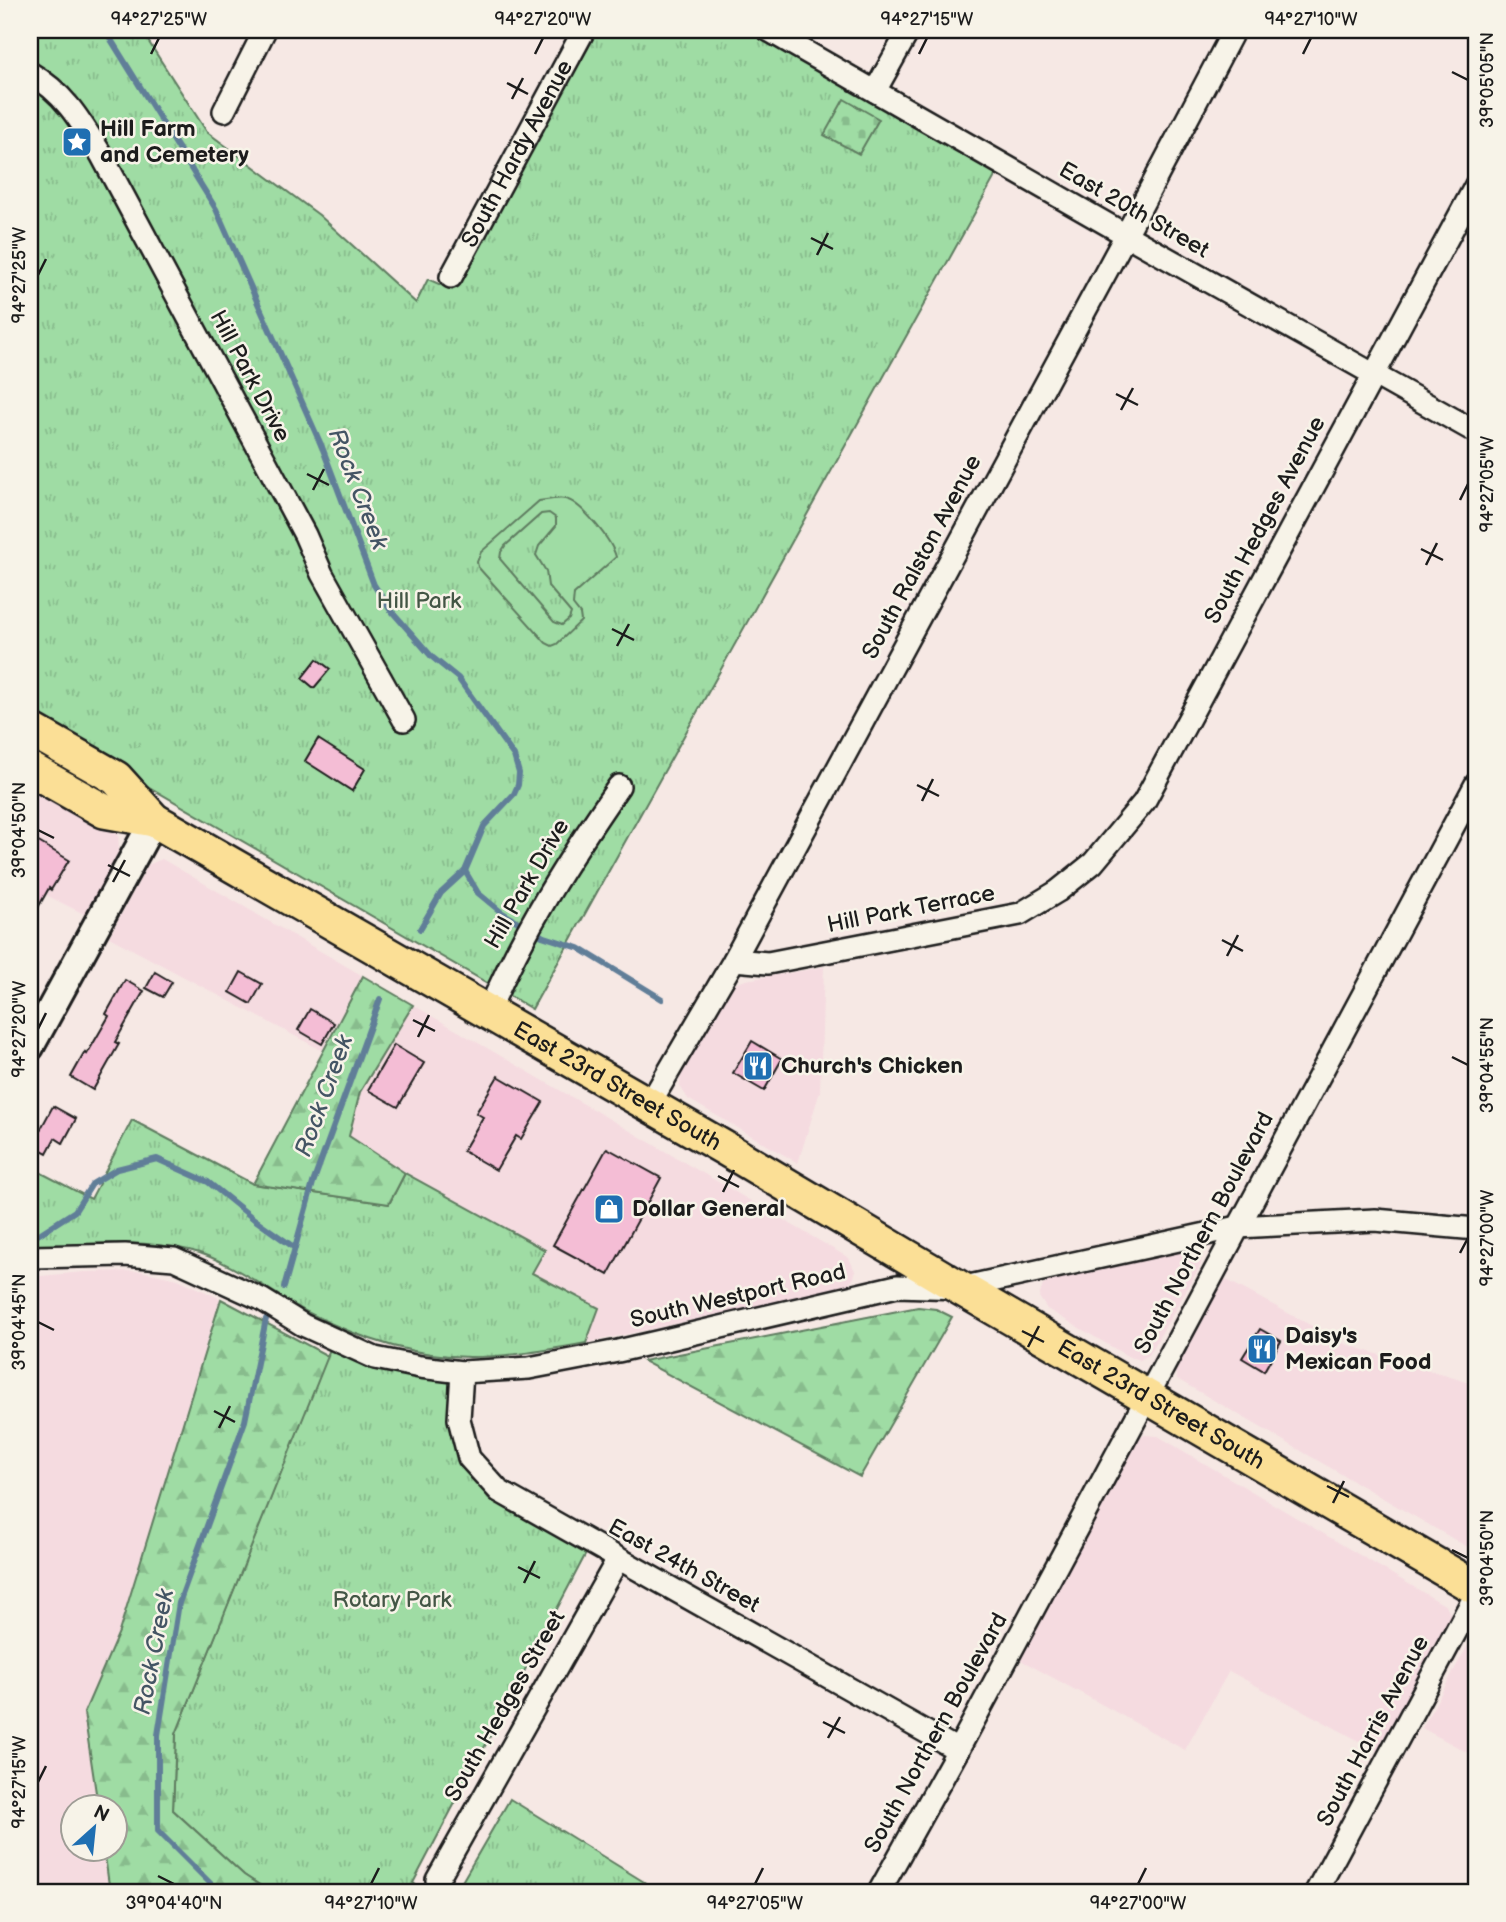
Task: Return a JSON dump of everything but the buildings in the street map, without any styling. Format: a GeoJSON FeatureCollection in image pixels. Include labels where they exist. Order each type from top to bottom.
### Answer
{"type":"FeatureCollection","features":[{"type":"Feature","properties":{"kind":"main road","name":"East 23rd Street South"},"geometry":{"type":"LineString","coordinates":[[30,729],[116,778],[154,820],[649,1104],[1476,1591]]}},
{"type":"Feature","properties":{"kind":"main road","name":"East 23rd Street South"},"geometry":{"type":"LineString","coordinates":[[30,769],[104,811],[154,820]]}},
{"type":"Feature","properties":{"kind":"street"},"geometry":{"type":"LineString","coordinates":[[224,111],[265,30]]}},
{"type":"Feature","properties":{"kind":"street","name":"South Hardy Avenue"},"geometry":{"type":"LineString","coordinates":[[451,277],[584,30]]}},
{"type":"Feature","properties":{"kind":"street","name":"East 20th Street"},"geometry":{"type":"LineString","coordinates":[[768,30],[1476,432]]}},
{"type":"Feature","properties":{"kind":"street"},"geometry":{"type":"LineString","coordinates":[[875,91],[909,30]]}},
{"type":"Feature","properties":{"kind":"street","name":"South Ralston Avenue"},"geometry":{"type":"LineString","coordinates":[[649,1104],[734,960],[1234,30]]}},
{"type":"Feature","properties":{"kind":"street","name":"Hill Park Drive"},"geometry":{"type":"LineString","coordinates":[[30,73],[45,82],[72,107],[102,156],[305,535],[326,580],[404,720]]}},
{"type":"Feature","properties":{"kind":"street","name":"South Hedges Avenue"},"geometry":{"type":"LineString","coordinates":[[1086,869],[1144,802],[1476,185]]}},
{"type":"Feature","properties":{"kind":"street","name":"South Northern Boulevard"},"geometry":{"type":"LineString","coordinates":[[879,1892],[958,1750],[1476,784]]}},
{"type":"Feature","properties":{"kind":"street","name":"Hill Park Drive"},"geometry":{"type":"LineString","coordinates":[[488,1013],[530,927],[582,840],[619,786]]}},
{"type":"Feature","properties":{"kind":"street"},"geometry":{"type":"LineString","coordinates":[[30,1047],[154,820]]}},
{"type":"Feature","properties":{"kind":"street","name":"Hill Park Terrace"},"geometry":{"type":"LineString","coordinates":[[734,960],[768,963],[1020,914],[1058,891],[1086,869]]}},
{"type":"Feature","properties":{"kind":"street","name":"South Westport Road"},"geometry":{"type":"LineString","coordinates":[[30,1257],[125,1255],[174,1259],[261,1299],[303,1325],[375,1357],[420,1367],[462,1372],[529,1368],[618,1351],[898,1286],[960,1288],[1238,1227],[1375,1220],[1476,1229]]}},
{"type":"Feature","properties":{"kind":"street","name":"East 24th Street"},"geometry":{"type":"LineString","coordinates":[[462,1372],[459,1419],[469,1458],[499,1491],[958,1750]]}},
{"type":"Feature","properties":{"kind":"street","name":"South Hedges Street"},"geometry":{"type":"LineString","coordinates":[[437,1880],[618,1559]]}},
{"type":"Feature","properties":{"kind":"street","name":"South Harris Avenue"},"geometry":{"type":"LineString","coordinates":[[1316,1892],[1476,1591]]}},
{"type":"Feature","properties":{"kind":"shaded area"},"geometry":{"type":"Polygon","coordinates":[[[30,779],[118,829],[119,850],[86,915],[30,887],[30,779]]]}},
{"type":"Feature","properties":{"kind":"shaded area"},"geometry":{"type":"Polygon","coordinates":[[[162,859],[363,976],[323,1051],[109,937],[148,865],[162,859]]]}},
{"type":"Feature","properties":{"kind":"shaded area"},"geometry":{"type":"Polygon","coordinates":[[[824,967],[820,1091],[798,1163],[688,1099],[680,1086],[681,1073],[731,985],[824,967]]]}},
{"type":"Feature","properties":{"kind":"shaded area"},"geometry":{"type":"Polygon","coordinates":[[[413,1005],[849,1258],[855,1271],[854,1278],[840,1288],[586,1343],[599,1308],[532,1273],[545,1250],[405,1173],[349,1136],[360,1092],[413,1005]]]}},
{"type":"Feature","properties":{"kind":"shaded area"},"geometry":{"type":"Polygon","coordinates":[[[1192,1250],[1201,1254],[1201,1265],[1149,1355],[1140,1360],[1129,1357],[1047,1309],[1039,1297],[1043,1285],[1054,1276],[1192,1250]]]}},
{"type":"Feature","properties":{"kind":"shaded area"},"geometry":{"type":"Polygon","coordinates":[[[140,1271],[178,1279],[221,1299],[119,1632],[84,1713],[96,1792],[60,1792],[60,1862],[106,1862],[109,1885],[114,1892],[30,1892],[30,1277],[140,1271]]]}},
{"type":"Feature","properties":{"kind":"shaded area"},"geometry":{"type":"Polygon","coordinates":[[[1223,1278],[1345,1344],[1476,1385],[1476,1552],[1177,1379],[1174,1367],[1181,1349],[1223,1278]]]}},
{"type":"Feature","properties":{"kind":"shaded area"},"geometry":{"type":"Polygon","coordinates":[[[1144,1435],[1158,1436],[1446,1606],[1451,1615],[1450,1625],[1378,1751],[1229,1671],[1185,1750],[1017,1658],[1133,1440],[1144,1435]]]}},
{"type":"Feature","properties":{"kind":"shaded area"},"geometry":{"type":"Polygon","coordinates":[[[1476,1635],[1476,1757],[1422,1728],[1476,1635]]]}},
{"type":"Feature","properties":{"kind":"green space","name":"Hill Park"},"geometry":{"type":"Polygon","coordinates":[[[30,30],[141,30],[207,132],[319,215],[416,303],[428,279],[452,290],[598,30],[745,30],[997,173],[532,1009],[30,718],[30,30]]]}},
{"type":"Feature","properties":{"kind":"green space"},"geometry":{"type":"Polygon","coordinates":[[[844,99],[879,119],[859,154],[824,135],[844,99]]]}},
{"type":"Feature","properties":{"kind":"green space"},"geometry":{"type":"Polygon","coordinates":[[[564,499],[579,507],[602,532],[616,557],[574,594],[573,605],[580,614],[581,621],[552,646],[546,643],[478,567],[477,562],[481,552],[539,501],[564,499]],[[549,513],[541,514],[505,546],[500,559],[554,622],[562,625],[571,613],[548,586],[546,571],[536,555],[539,546],[556,526],[556,518],[549,513]]]}},
{"type":"Feature","properties":{"kind":"green space"},"geometry":{"type":"Polygon","coordinates":[[[363,976],[413,1005],[360,1092],[349,1136],[405,1173],[389,1204],[253,1184],[363,976]]]}},
{"type":"Feature","properties":{"kind":"green space"},"geometry":{"type":"Polygon","coordinates":[[[132,1120],[253,1184],[389,1204],[405,1173],[545,1250],[532,1273],[599,1308],[586,1343],[499,1356],[470,1357],[428,1353],[386,1344],[345,1330],[307,1312],[220,1261],[189,1250],[130,1243],[30,1247],[30,1167],[91,1199],[132,1120]]]}},
{"type":"Feature","properties":{"kind":"green space"},"geometry":{"type":"Polygon","coordinates":[[[221,1299],[328,1356],[176,1734],[173,1810],[244,1875],[270,1892],[114,1892],[109,1885],[106,1862],[130,1862],[130,1792],[96,1792],[84,1713],[119,1632],[221,1299]]]}},
{"type":"Feature","properties":{"kind":"green space"},"geometry":{"type":"Polygon","coordinates":[[[918,1307],[936,1309],[952,1317],[860,1477],[643,1361],[918,1307]]]}},
{"type":"Feature","properties":{"kind":"green space","name":"Rotary Park"},"geometry":{"type":"Polygon","coordinates":[[[334,1339],[462,1372],[469,1458],[591,1544],[413,1883],[426,1892],[270,1892],[244,1875],[173,1810],[176,1734],[334,1339]]]}},
{"type":"Feature","properties":{"kind":"green space"},"geometry":{"type":"Polygon","coordinates":[[[510,1799],[649,1885],[645,1892],[456,1892],[510,1799]]]}},
{"type":"Feature","properties":{"kind":"waterway","name":"Rock Creek"},"geometry":{"type":"LineString","coordinates":[[105,30],[216,209],[322,447],[374,585],[389,608],[432,657],[458,678],[514,756],[519,773],[514,794],[484,826],[465,871],[441,893],[420,929]]}},
{"type":"Feature","properties":{"kind":"waterway"},"geometry":{"type":"LineString","coordinates":[[465,871],[478,893],[501,912],[542,936],[579,948],[662,999]]}},
{"type":"Feature","properties":{"kind":"waterway","name":"Rock Creek"},"geometry":{"type":"LineString","coordinates":[[284,1287],[313,1183],[380,999]]}},
{"type":"Feature","properties":{"kind":"waterway"},"geometry":{"type":"LineString","coordinates":[[33,1238],[75,1211],[92,1184],[117,1169],[157,1159],[208,1182],[295,1248]]}},
{"type":"Feature","properties":{"kind":"waterway","name":"Rock Creek"},"geometry":{"type":"LineString","coordinates":[[223,1892],[213,1886],[158,1831],[158,1735],[179,1603],[245,1421],[266,1319]]}},
{"type":"Feature","properties":{"kind":"place","name":"Hill Farm and Cemetery"},"geometry":{"type":"Point","coordinates":[77,142]}},
{"type":"Feature","properties":{"kind":"place","name":"Church's Chicken"},"geometry":{"type":"Point","coordinates":[758,1066]}},
{"type":"Feature","properties":{"kind":"place","name":"Dollar General"},"geometry":{"type":"Point","coordinates":[609,1209]}},
{"type":"Feature","properties":{"kind":"place","name":"Daisy's Mexican Food"},"geometry":{"type":"Point","coordinates":[1262,1349]}}]}
